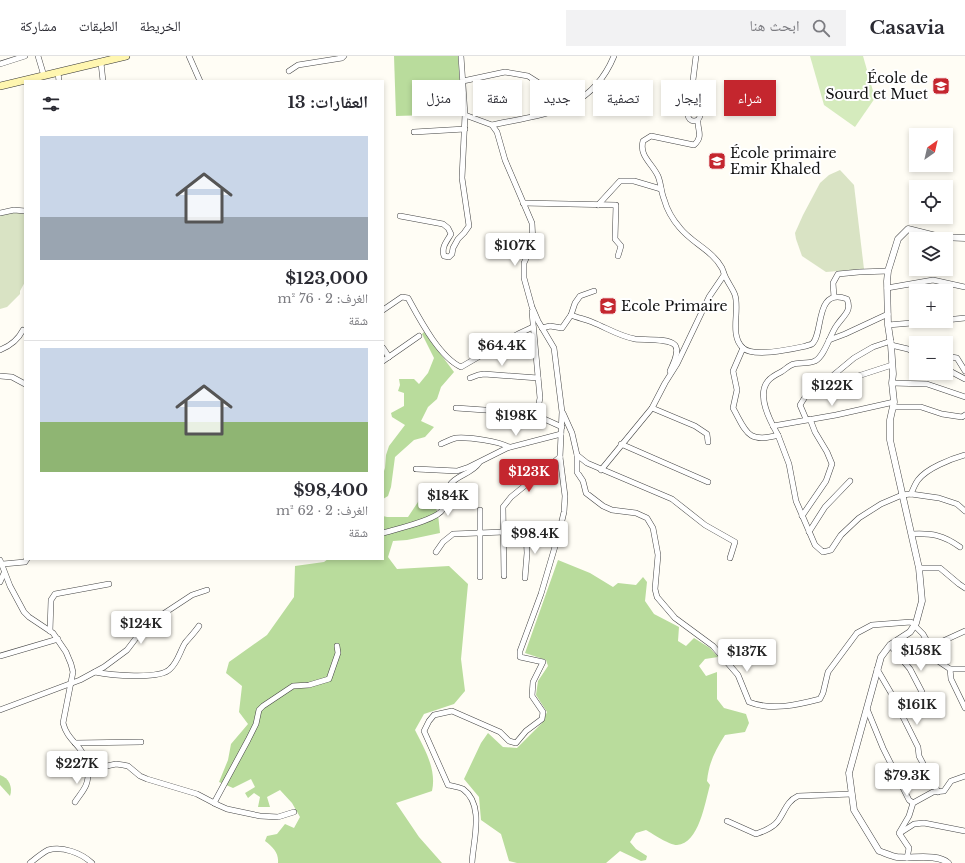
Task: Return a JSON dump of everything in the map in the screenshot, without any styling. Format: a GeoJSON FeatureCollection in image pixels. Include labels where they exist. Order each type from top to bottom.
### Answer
{"type":"FeatureCollection","features":[{"type":"Feature","properties":{"kind":"main road"},"geometry":{"type":"LineString","coordinates":[[26,80],[101,63],[114,57],[126,56]]}},
{"type":"Feature","properties":{"kind":"main road"},"geometry":{"type":"LineString","coordinates":[[0,86],[24,81]]}},
{"type":"Feature","properties":{"kind":"street"},"geometry":{"type":"LineString","coordinates":[[0,64],[25,56]]}},
{"type":"Feature","properties":{"kind":"street"},"geometry":{"type":"LineString","coordinates":[[38,56],[44,76]]}},
{"type":"Feature","properties":{"kind":"street"},"geometry":{"type":"LineString","coordinates":[[189,56],[200,80]]}},
{"type":"Feature","properties":{"kind":"street"},"geometry":{"type":"LineString","coordinates":[[289,71],[298,64],[342,58],[344,56]]}},
{"type":"Feature","properties":{"kind":"street"},"geometry":{"type":"LineString","coordinates":[[461,56],[463,80]]}},
{"type":"Feature","properties":{"kind":"street"},"geometry":{"type":"LineString","coordinates":[[585,95],[593,88],[608,69],[614,56]]}},
{"type":"Feature","properties":{"kind":"street"},"geometry":{"type":"LineString","coordinates":[[693,80],[696,56]]}},
{"type":"Feature","properties":{"kind":"street"},"geometry":{"type":"LineString","coordinates":[[101,63],[103,80]]}},
{"type":"Feature","properties":{"kind":"street"},"geometry":{"type":"LineString","coordinates":[[465,81],[505,72],[528,76],[534,80]]}},
{"type":"Feature","properties":{"kind":"street"},"geometry":{"type":"LineString","coordinates":[[58,73],[59,80]]}},
{"type":"Feature","properties":{"kind":"street"},"geometry":{"type":"LineString","coordinates":[[465,115],[492,125],[534,116]]}},
{"type":"Feature","properties":{"kind":"street"},"geometry":{"type":"LineString","coordinates":[[400,216],[442,224],[448,228],[451,234],[443,247],[443,252],[444,256],[449,257],[452,254],[453,248],[458,239],[469,226],[462,178],[465,116]]}},
{"type":"Feature","properties":{"kind":"street"},"geometry":{"type":"LineString","coordinates":[[688,116],[690,120],[697,122]]}},
{"type":"Feature","properties":{"kind":"street"},"geometry":{"type":"LineString","coordinates":[[700,116],[697,122],[700,136],[698,142],[694,146],[651,136],[643,141],[644,157],[658,175],[664,200],[670,214],[680,229],[714,258],[722,268],[724,275],[735,295],[737,309],[736,330],[743,348],[751,352],[762,353],[812,344],[815,339],[825,305],[834,297],[847,299],[849,305],[849,310],[841,319],[822,354],[815,361],[794,364],[768,381],[764,392],[764,401],[773,426],[790,464],[796,501],[816,545],[823,552],[831,550],[840,536],[860,518],[881,504],[903,495],[911,494],[939,498],[957,504],[965,511]]}},
{"type":"Feature","properties":{"kind":"street"},"geometry":{"type":"LineString","coordinates":[[472,863],[477,822],[473,800],[463,789],[448,785],[424,731],[429,721],[434,716],[452,711],[500,732],[509,741],[516,743],[526,731],[542,718],[543,712],[532,696],[533,682],[543,662],[520,657],[520,651],[559,533],[564,512],[565,496],[560,457],[562,412],[554,348],[532,307],[524,278],[524,263],[533,243],[532,223],[505,160],[497,132],[492,125]]}},
{"type":"Feature","properties":{"kind":"street"},"geometry":{"type":"LineString","coordinates":[[414,132],[465,129]]}},
{"type":"Feature","properties":{"kind":"street"},"geometry":{"type":"LineString","coordinates":[[598,205],[620,181],[634,181],[661,189]]}},
{"type":"Feature","properties":{"kind":"street"},"geometry":{"type":"LineString","coordinates":[[523,204],[616,205],[615,239],[621,246],[618,256]]}},
{"type":"Feature","properties":{"kind":"street"},"geometry":{"type":"LineString","coordinates":[[0,213],[14,210],[24,211]]}},
{"type":"Feature","properties":{"kind":"street"},"geometry":{"type":"LineString","coordinates":[[948,863],[945,860],[934,858],[897,857],[879,851],[854,810],[849,773],[881,657],[890,645],[910,632],[915,626],[922,602],[920,568],[890,440],[890,420],[893,404],[891,343],[888,325],[888,271],[898,239],[908,229],[940,236],[965,238]]}},
{"type":"Feature","properties":{"kind":"street"},"geometry":{"type":"LineString","coordinates":[[834,297],[833,284],[838,274],[888,271]]}},
{"type":"Feature","properties":{"kind":"street"},"geometry":{"type":"LineString","coordinates":[[601,470],[652,408],[677,364],[709,297],[724,275]]}},
{"type":"Feature","properties":{"kind":"street"},"geometry":{"type":"LineString","coordinates":[[887,288],[934,280],[965,287]]}},
{"type":"Feature","properties":{"kind":"street"},"geometry":{"type":"LineString","coordinates":[[542,328],[550,326],[562,328],[571,316],[575,303],[580,296],[594,291]]}},
{"type":"Feature","properties":{"kind":"street"},"geometry":{"type":"LineString","coordinates":[[384,309],[402,297],[408,298],[431,337],[447,356],[461,367],[533,327]]}},
{"type":"Feature","properties":{"kind":"street"},"geometry":{"type":"LineString","coordinates":[[527,413],[538,408],[540,404],[532,307]]}},
{"type":"Feature","properties":{"kind":"street"},"geometry":{"type":"LineString","coordinates":[[829,340],[888,314]]}},
{"type":"Feature","properties":{"kind":"street"},"geometry":{"type":"LineString","coordinates":[[571,316],[592,322],[610,331],[635,338],[662,340],[673,343],[676,346],[677,353],[667,380]]}},
{"type":"Feature","properties":{"kind":"street"},"geometry":{"type":"LineString","coordinates":[[953,319],[965,318]]}},
{"type":"Feature","properties":{"kind":"street"},"geometry":{"type":"LineString","coordinates":[[841,319],[839,328],[840,332],[845,334]]}},
{"type":"Feature","properties":{"kind":"street"},"geometry":{"type":"LineString","coordinates":[[888,325],[909,323]]}},
{"type":"Feature","properties":{"kind":"street"},"geometry":{"type":"LineString","coordinates":[[0,350],[14,342],[23,330]]}},
{"type":"Feature","properties":{"kind":"street"},"geometry":{"type":"LineString","coordinates":[[384,360],[419,336]]}},
{"type":"Feature","properties":{"kind":"street"},"geometry":{"type":"LineString","coordinates":[[830,378],[854,358],[873,347],[891,343],[909,349]]}},
{"type":"Feature","properties":{"kind":"street"},"geometry":{"type":"LineString","coordinates":[[743,348],[733,371],[737,390],[733,408],[745,432],[757,438],[765,439],[778,435]]}},
{"type":"Feature","properties":{"kind":"street"},"geometry":{"type":"LineString","coordinates":[[384,349],[390,357]]}},
{"type":"Feature","properties":{"kind":"street"},"geometry":{"type":"LineString","coordinates":[[953,357],[957,358],[965,371]]}},
{"type":"Feature","properties":{"kind":"street"},"geometry":{"type":"LineString","coordinates":[[802,516],[826,481],[832,464],[827,452],[800,405],[807,394],[833,387],[855,377],[892,365]]}},
{"type":"Feature","properties":{"kind":"street"},"geometry":{"type":"LineString","coordinates":[[953,373],[965,379]]}},
{"type":"Feature","properties":{"kind":"street"},"geometry":{"type":"LineString","coordinates":[[470,378],[478,374],[484,374],[538,378]]}},
{"type":"Feature","properties":{"kind":"street"},"geometry":{"type":"LineString","coordinates":[[0,376],[12,377],[24,383]]}},
{"type":"Feature","properties":{"kind":"street"},"geometry":{"type":"LineString","coordinates":[[892,383],[927,384],[965,398]]}},
{"type":"Feature","properties":{"kind":"street"},"geometry":{"type":"LineString","coordinates":[[773,426],[893,404],[921,407],[942,414],[962,417],[965,415]]}},
{"type":"Feature","properties":{"kind":"street"},"geometry":{"type":"LineString","coordinates":[[456,408],[527,413],[562,427]]}},
{"type":"Feature","properties":{"kind":"street"},"geometry":{"type":"LineString","coordinates":[[652,408],[695,426],[707,434],[708,442]]}},
{"type":"Feature","properties":{"kind":"street"},"geometry":{"type":"LineString","coordinates":[[562,412],[572,433],[577,455],[577,472],[583,481],[586,493],[603,506],[612,510],[636,513],[647,518],[653,528],[658,555],[656,588],[657,597],[676,618],[713,646],[738,675],[749,702],[759,706],[795,705],[820,699],[823,694],[828,672],[857,633],[872,625],[911,622],[923,634],[938,661],[950,669],[965,669]]}},
{"type":"Feature","properties":{"kind":"street"},"geometry":{"type":"LineString","coordinates":[[416,469],[457,471],[469,467],[510,447],[561,434]]}},
{"type":"Feature","properties":{"kind":"street"},"geometry":{"type":"LineString","coordinates":[[441,444],[455,438],[460,438],[494,441],[510,447]]}},
{"type":"Feature","properties":{"kind":"street"},"geometry":{"type":"LineString","coordinates":[[621,444],[708,482]]}},
{"type":"Feature","properties":{"kind":"street"},"geometry":{"type":"LineString","coordinates":[[577,455],[601,470],[672,499],[705,525],[735,542],[730,558]]}},
{"type":"Feature","properties":{"kind":"street"},"geometry":{"type":"LineString","coordinates":[[911,494],[918,480],[934,468],[953,458],[965,455]]}},
{"type":"Feature","properties":{"kind":"street"},"geometry":{"type":"LineString","coordinates":[[504,576],[503,507],[506,501],[560,457]]}},
{"type":"Feature","properties":{"kind":"street"},"geometry":{"type":"LineString","coordinates":[[384,533],[432,518],[440,514],[444,509],[452,482],[476,468],[480,462]]}},
{"type":"Feature","properties":{"kind":"street"},"geometry":{"type":"LineString","coordinates":[[809,532],[825,507],[850,481]]}},
{"type":"Feature","properties":{"kind":"street"},"geometry":{"type":"LineString","coordinates":[[480,510],[480,577]]}},
{"type":"Feature","properties":{"kind":"street"},"geometry":{"type":"LineString","coordinates":[[436,552],[443,542],[453,534],[504,533],[552,529],[560,524]]}},
{"type":"Feature","properties":{"kind":"street"},"geometry":{"type":"LineString","coordinates":[[525,578],[527,552],[526,531]]}},
{"type":"Feature","properties":{"kind":"street"},"geometry":{"type":"LineString","coordinates":[[912,534],[936,534],[949,539],[960,547]]}},
{"type":"Feature","properties":{"kind":"street"},"geometry":{"type":"LineString","coordinates":[[26,560],[24,562],[1,562],[4,573],[24,612],[50,631],[58,639],[71,664],[73,672],[63,724],[65,731],[81,751],[86,761],[88,770],[86,787],[75,802]]}},
{"type":"Feature","properties":{"kind":"street"},"geometry":{"type":"LineString","coordinates":[[920,568],[940,568],[965,588]]}},
{"type":"Feature","properties":{"kind":"street"},"geometry":{"type":"LineString","coordinates":[[0,582],[4,573]]}},
{"type":"Feature","properties":{"kind":"street"},"geometry":{"type":"LineString","coordinates":[[50,631],[50,612],[52,600],[55,594],[110,584]]}},
{"type":"Feature","properties":{"kind":"street"},"geometry":{"type":"LineString","coordinates":[[0,710],[80,680],[95,672],[127,650],[143,630],[162,614],[192,595],[207,590]]}},
{"type":"Feature","properties":{"kind":"street"},"geometry":{"type":"LineString","coordinates":[[95,672],[130,676],[162,674],[168,672],[172,668],[186,642],[200,626]]}},
{"type":"Feature","properties":{"kind":"street"},"geometry":{"type":"LineString","coordinates":[[930,647],[965,631]]}},
{"type":"Feature","properties":{"kind":"street"},"geometry":{"type":"LineString","coordinates":[[0,656],[58,639]]}},
{"type":"Feature","properties":{"kind":"street"},"geometry":{"type":"LineString","coordinates":[[890,645],[910,669],[922,692],[918,709]]}},
{"type":"Feature","properties":{"kind":"street"},"geometry":{"type":"LineString","coordinates":[[214,803],[256,724],[259,710],[293,686],[309,685],[326,680],[338,653],[337,646]]}},
{"type":"Feature","properties":{"kind":"street"},"geometry":{"type":"LineString","coordinates":[[877,669],[891,693],[918,747],[919,756],[938,792]]}},
{"type":"Feature","properties":{"kind":"street"},"geometry":{"type":"LineString","coordinates":[[950,669],[951,679],[965,708]]}},
{"type":"Feature","properties":{"kind":"street"},"geometry":{"type":"LineString","coordinates":[[867,709],[883,748],[909,800],[912,803],[910,816],[899,833]]}},
{"type":"Feature","properties":{"kind":"street"},"geometry":{"type":"LineString","coordinates":[[75,743],[141,742]]}},
{"type":"Feature","properties":{"kind":"street"},"geometry":{"type":"LineString","coordinates":[[88,770],[116,764],[128,766],[140,776],[147,779],[197,794],[227,808],[268,817],[278,817],[294,812]]}},
{"type":"Feature","properties":{"kind":"street"},"geometry":{"type":"LineString","coordinates":[[912,803],[933,792],[944,791],[950,781],[965,776]]}},
{"type":"Feature","properties":{"kind":"street"},"geometry":{"type":"LineString","coordinates":[[727,821],[756,834],[769,829],[778,822],[787,804],[792,798],[798,796],[852,794]]}},
{"type":"Feature","properties":{"kind":"street"},"geometry":{"type":"LineString","coordinates":[[899,833],[914,824],[924,823],[965,830]]}},
{"type":"Feature","properties":{"kind":"street"},"geometry":{"type":"LineString","coordinates":[[899,833],[909,848],[907,858]]}},
{"type":"Feature","properties":{"kind":"street"},"geometry":{"type":"LineString","coordinates":[[30,863],[47,851],[60,848],[83,855],[92,863]]}},
{"type":"Feature","properties":{"kind":"green space"},"geometry":{"type":"Polygon","coordinates":[[[394,56],[458,56],[460,80],[412,80],[412,116],[396,116],[394,56]]]}},
{"type":"Feature","properties":{"kind":"green space"},"geometry":{"type":"Polygon","coordinates":[[[810,56],[863,56],[875,98],[855,127],[824,105],[810,56]]]}},
{"type":"Feature","properties":{"kind":"green space"},"geometry":{"type":"Polygon","coordinates":[[[840,170],[854,185],[864,269],[826,272],[802,256],[795,233],[820,183],[829,175],[840,170]]]}},
{"type":"Feature","properties":{"kind":"green space"},"geometry":{"type":"Polygon","coordinates":[[[14,212],[24,213],[24,284],[20,294],[7,307],[0,309],[0,215],[14,212]]]}},
{"type":"Feature","properties":{"kind":"green space"},"geometry":{"type":"Polygon","coordinates":[[[424,332],[454,372],[441,387],[437,399],[428,407],[421,421],[434,427],[425,437],[414,440],[395,457],[391,487],[388,496],[384,498],[384,471],[386,455],[389,446],[405,425],[392,417],[391,413],[404,406],[404,393],[398,391],[400,385],[399,379],[414,379],[419,384],[428,373],[434,358],[422,334],[424,332]]]}},
{"type":"Feature","properties":{"kind":"green space"},"geometry":{"type":"Polygon","coordinates":[[[422,496],[435,505],[438,514],[440,533],[407,540],[393,541],[388,557],[397,569],[449,566],[468,584],[461,659],[465,691],[454,704],[424,714],[415,730],[429,759],[433,775],[432,791],[396,803],[419,837],[442,863],[278,863],[278,856],[275,850],[265,841],[267,836],[277,834],[285,824],[294,828],[300,817],[292,803],[280,790],[267,797],[270,807],[258,807],[260,797],[254,793],[248,798],[245,793],[255,787],[251,779],[233,788],[219,782],[228,760],[231,744],[248,724],[239,712],[242,686],[226,673],[229,662],[267,635],[294,597],[295,566],[324,562],[327,560],[384,560],[384,516],[408,517],[422,496]]]}},
{"type":"Feature","properties":{"kind":"green space"},"geometry":{"type":"Polygon","coordinates":[[[558,560],[590,573],[613,587],[618,583],[636,585],[643,577],[647,582],[645,601],[654,614],[679,627],[678,641],[686,646],[694,638],[710,648],[718,657],[705,659],[699,666],[706,676],[717,672],[717,699],[724,708],[746,714],[749,723],[745,732],[725,735],[715,752],[708,774],[707,781],[710,785],[703,811],[696,830],[691,838],[685,843],[674,845],[646,830],[636,833],[630,842],[636,849],[647,856],[646,860],[641,861],[620,851],[606,863],[517,863],[509,861],[501,834],[481,820],[479,797],[464,779],[481,743],[488,733],[503,747],[517,748],[542,723],[547,712],[536,695],[538,681],[548,666],[546,660],[525,653],[558,560]]]}},
{"type":"Feature","properties":{"kind":"green space"},"geometry":{"type":"Polygon","coordinates":[[[0,775],[6,778],[10,783],[10,796],[0,785],[0,775]]]}},
{"type":"Feature","properties":{"kind":"place","name":"École de Sourd et Muet"},"geometry":{"type":"Point","coordinates":[941,86]}},
{"type":"Feature","properties":{"kind":"place","name":"École primaire Emir Khaled"},"geometry":{"type":"Point","coordinates":[717,161]}},
{"type":"Feature","properties":{"kind":"place","name":"Ecole Primaire"},"geometry":{"type":"Point","coordinates":[608,306]}}]}
